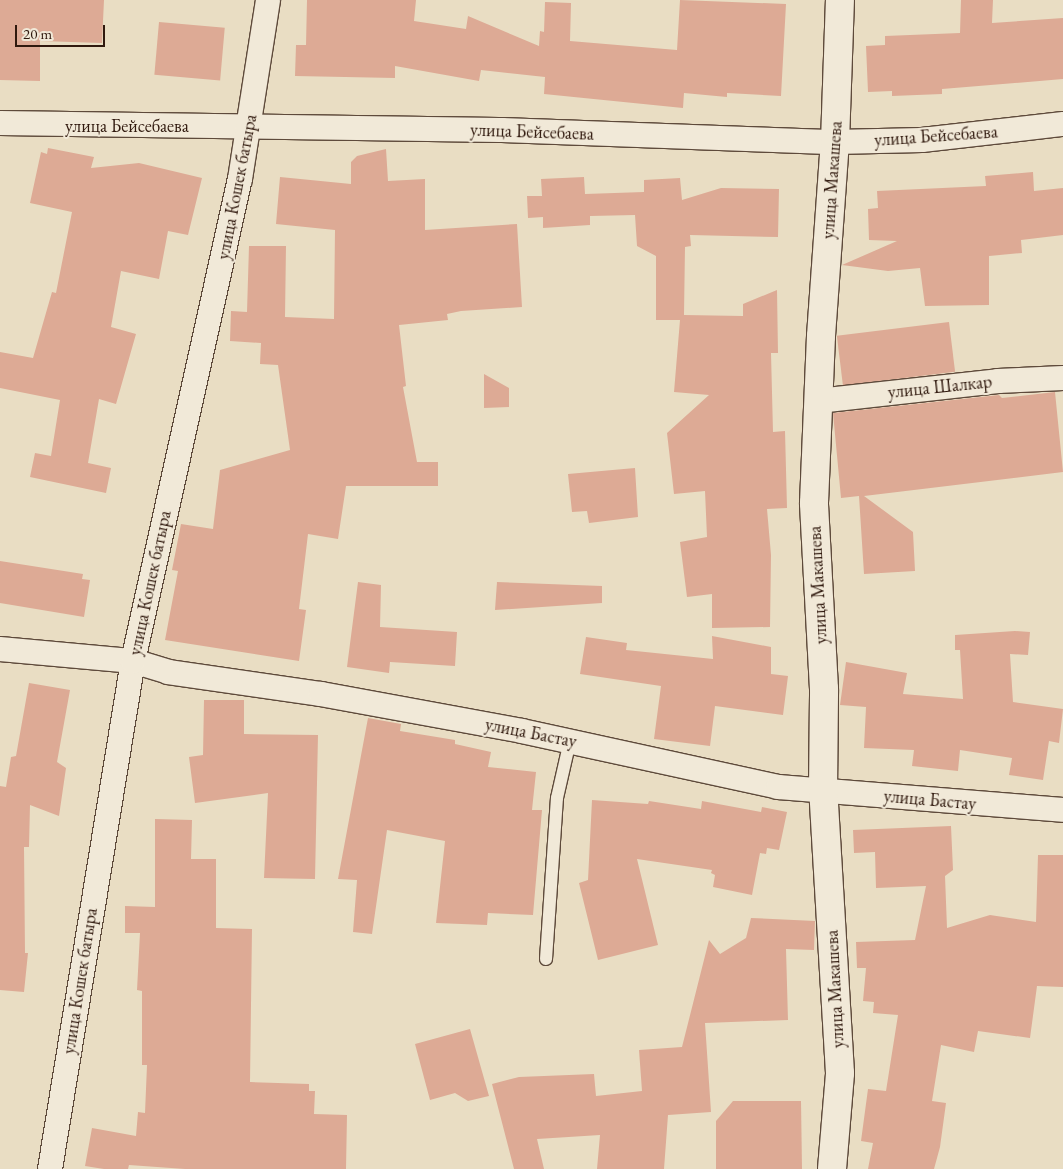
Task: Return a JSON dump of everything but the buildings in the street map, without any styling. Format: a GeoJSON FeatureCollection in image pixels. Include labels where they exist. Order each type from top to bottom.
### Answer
{"type":"FeatureCollection","features":[{"type":"Feature","properties":{"kind":"street","name":"улица Кошек батыра"},"geometry":{"type":"LineString","coordinates":[[50,1169],[133,661],[250,126],[268,0]]}},
{"type":"Feature","properties":{"kind":"street","name":"улица Макашева"},"geometry":{"type":"LineString","coordinates":[[832,1169],[840,1073],[823,791],[824,689],[814,503],[818,401],[835,142],[840,0]]}},
{"type":"Feature","properties":{"kind":"street","name":"улица Бейсебаева"},"geometry":{"type":"LineString","coordinates":[[0,123],[250,126],[835,142],[922,140],[1063,124]]}},
{"type":"Feature","properties":{"kind":"street","name":"улица Шалкар"},"geometry":{"type":"LineString","coordinates":[[818,401],[998,381],[1063,378]]}},
{"type":"Feature","properties":{"kind":"street","name":"улица Бастау"},"geometry":{"type":"LineString","coordinates":[[0,649],[133,661],[168,672],[321,694],[570,741],[736,778],[823,791],[1063,810]]}},
{"type":"Feature","properties":{"kind":"lane"},"geometry":{"type":"LineString","coordinates":[[546,959],[556,798],[570,741]]}}]}
